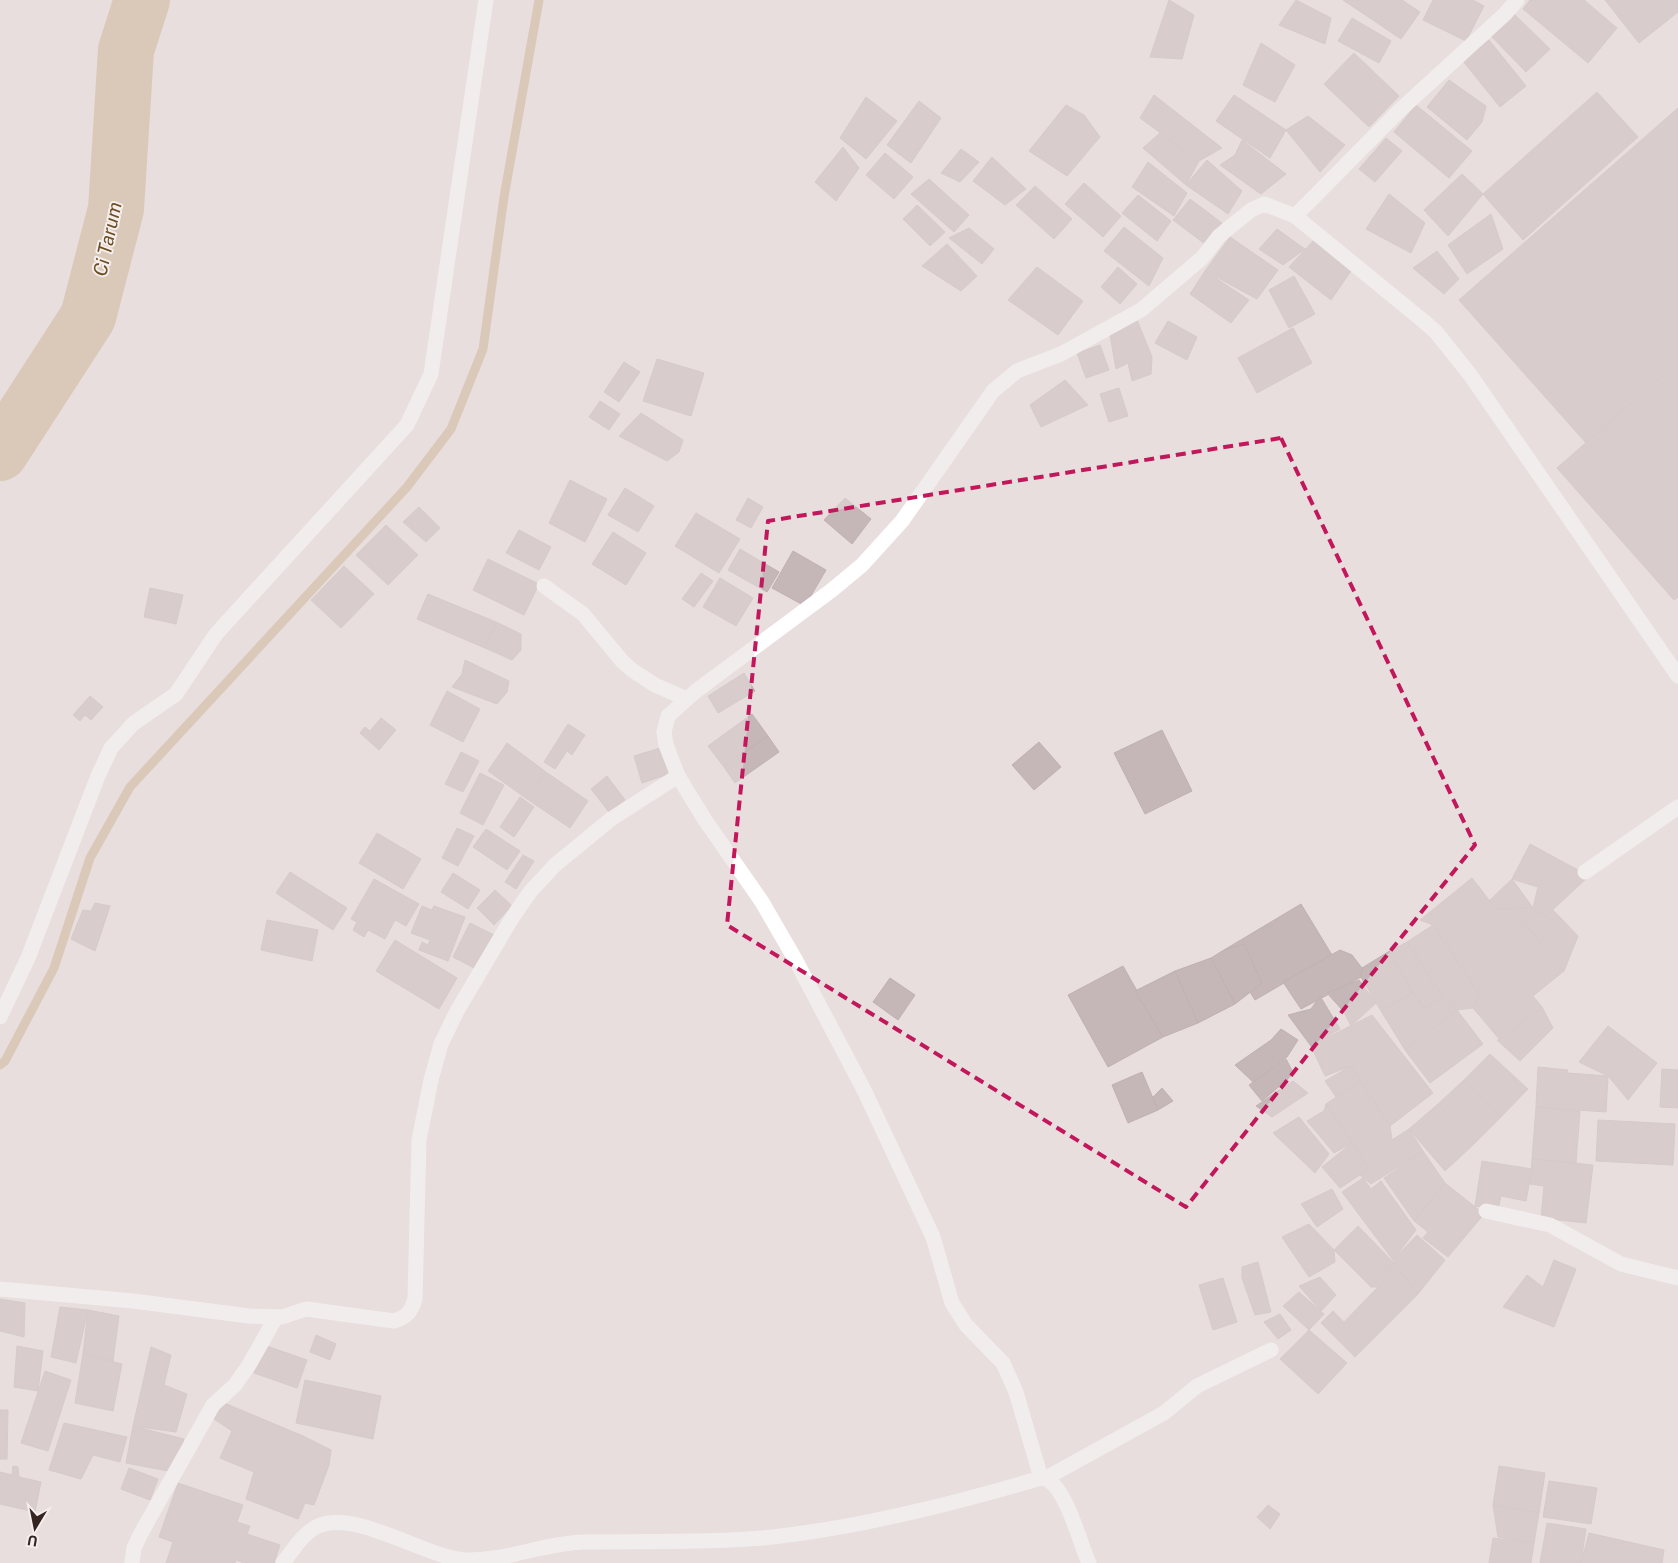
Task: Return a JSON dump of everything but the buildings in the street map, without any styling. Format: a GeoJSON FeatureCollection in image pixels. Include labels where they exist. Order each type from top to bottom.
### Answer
{"type":"FeatureCollection","features":[{"type":"Feature","properties":{"kind":"street"},"geometry":{"type":"LineString","coordinates":[[0,1017],[28,958],[98,776],[111,748],[134,723],[176,694],[216,634],[407,425],[431,374],[486,0]]}},
{"type":"Feature","properties":{"kind":"street"},"geometry":{"type":"LineString","coordinates":[[1296,216],[1400,110],[1505,14],[1517,0]]}},
{"type":"Feature","properties":{"kind":"street"},"geometry":{"type":"LineString","coordinates":[[1089,1563],[1074,1518],[1052,1482],[1044,1478],[1016,1392],[1003,1363],[966,1325],[955,1309],[933,1237],[865,1092],[795,959],[762,902],[705,820],[678,776],[666,745],[664,732],[668,716],[687,699],[832,590],[868,559],[902,522],[992,391],[1017,371],[1091,338],[1141,310],[1202,258],[1219,236],[1261,205],[1274,206],[1296,216],[1421,319],[1451,350],[1678,676]]}},
{"type":"Feature","properties":{"kind":"street"},"geometry":{"type":"LineString","coordinates":[[544,586],[583,614],[622,661],[632,670],[655,685],[687,699]]}},
{"type":"Feature","properties":{"kind":"street"},"geometry":{"type":"LineString","coordinates":[[0,1289],[276,1317],[306,1309],[394,1321],[410,1312],[414,1299],[420,1140],[431,1080],[441,1044],[457,1011],[512,918],[530,892],[555,865],[611,819],[678,776]]}},
{"type":"Feature","properties":{"kind":"street"},"geometry":{"type":"LineString","coordinates":[[1584,872],[1678,807]]}},
{"type":"Feature","properties":{"kind":"street"},"geometry":{"type":"LineString","coordinates":[[1486,1211],[1550,1225],[1621,1264],[1678,1278]]}},
{"type":"Feature","properties":{"kind":"street"},"geometry":{"type":"LineString","coordinates":[[132,1563],[134,1548],[140,1535],[213,1405],[235,1384],[249,1365],[276,1317]]}},
{"type":"Feature","properties":{"kind":"street"},"geometry":{"type":"LineString","coordinates":[[283,1563],[305,1535],[320,1525],[331,1523],[366,1528],[455,1559],[483,1559],[505,1557],[546,1547],[583,1542],[691,1542],[764,1538],[824,1529],[934,1507],[1044,1478],[1164,1413],[1197,1386],[1271,1350]]}},
{"type":"Feature","properties":{"kind":"highlighted area"},"geometry":{"type":"Polygon","coordinates":[[[1281,438],[1475,845],[1186,1207],[727,925],[768,521],[1281,438]]]}},
{"type":"Feature","properties":{"kind":"waterway","name":"Ci Tarum"},"geometry":{"type":"LineString","coordinates":[[0,453],[88,317],[116,209],[126,50],[142,0]]}},
{"type":"Feature","properties":{"kind":"waterway"},"geometry":{"type":"LineString","coordinates":[[0,1065],[5,1061],[54,968],[90,858],[130,787],[407,487],[451,429],[483,349],[504,197],[539,0]]}}]}
